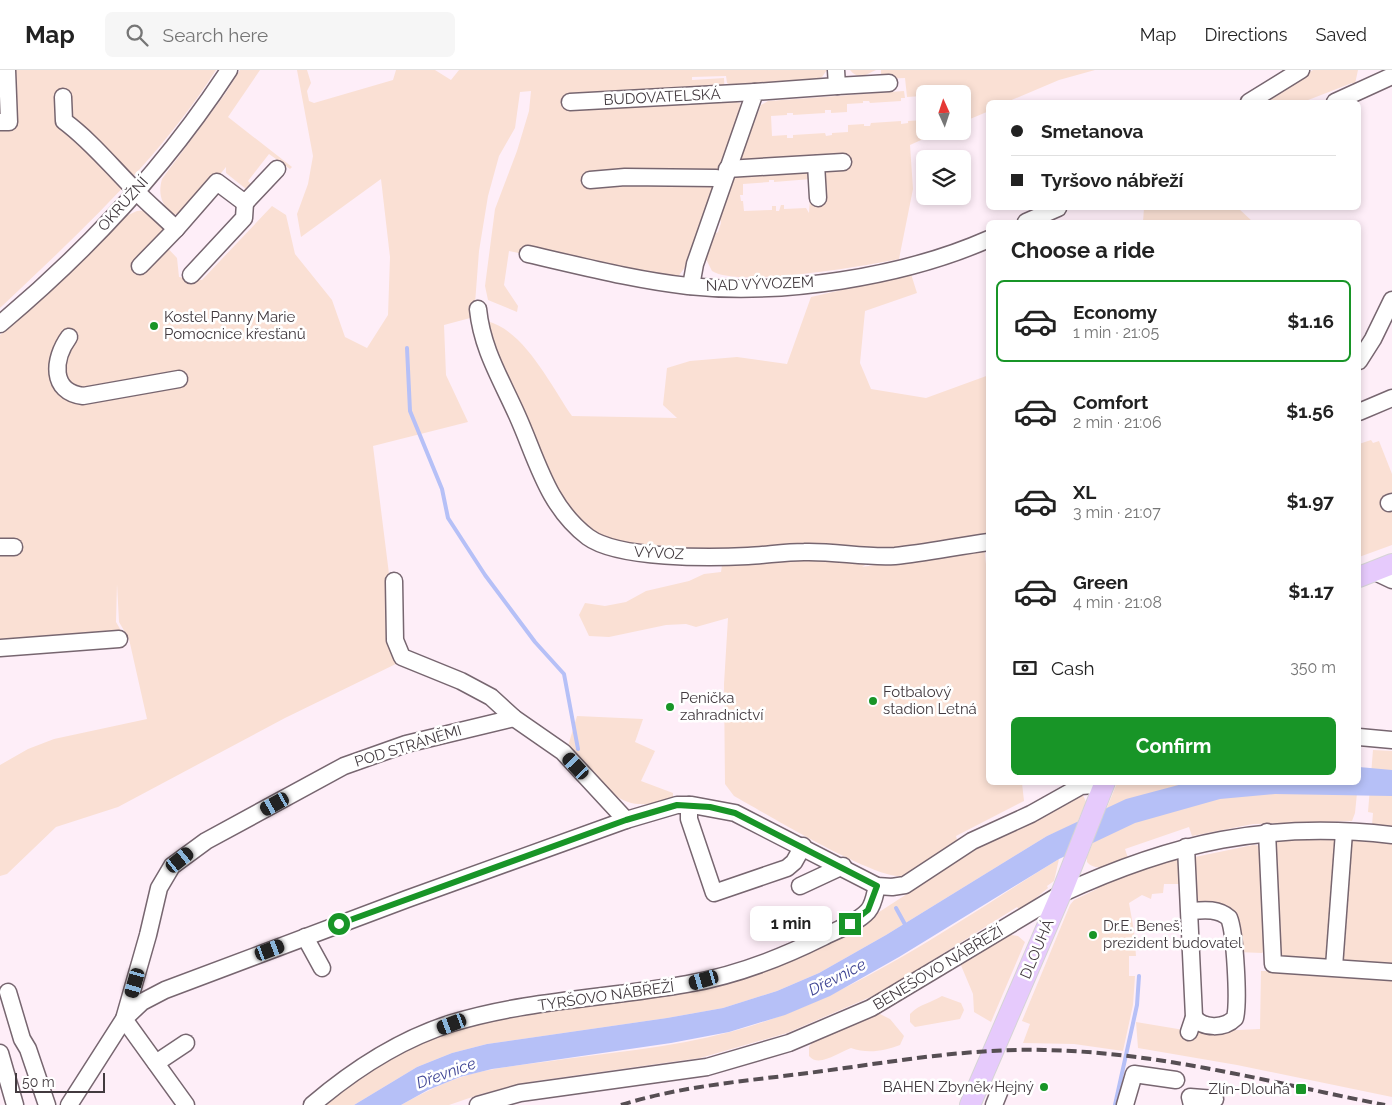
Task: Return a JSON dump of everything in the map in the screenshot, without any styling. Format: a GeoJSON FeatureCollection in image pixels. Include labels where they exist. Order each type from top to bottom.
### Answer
{"type":"FeatureCollection","features":[{"type":"Feature","properties":{"kind":"main road"},"geometry":{"type":"LineString","coordinates":[[1366,574],[1392,564]]}},
{"type":"Feature","properties":{"kind":"main road","name":"DLOUHÁ"},"geometry":{"type":"LineString","coordinates":[[970,1105],[1062,890],[1103,788]]}},
{"type":"Feature","properties":{"kind":"street"},"geometry":{"type":"LineString","coordinates":[[5,122],[4,96],[7,70]]}},
{"type":"Feature","properties":{"kind":"street","name":"OKRUŽNÍ"},"geometry":{"type":"LineString","coordinates":[[0,324],[77,254],[136,191],[181,137],[229,70]]}},
{"type":"Feature","properties":{"kind":"street"},"geometry":{"type":"LineString","coordinates":[[1252,100],[1301,70]]}},
{"type":"Feature","properties":{"kind":"street"},"geometry":{"type":"LineString","coordinates":[[1339,100],[1392,76]]}},
{"type":"Feature","properties":{"kind":"street","name":"BUDOVATELSKÁ"},"geometry":{"type":"LineString","coordinates":[[570,102],[755,92],[836,78],[889,83]]}},
{"type":"Feature","properties":{"kind":"street"},"geometry":{"type":"LineString","coordinates":[[691,286],[695,264],[755,92]]}},
{"type":"Feature","properties":{"kind":"street"},"geometry":{"type":"LineString","coordinates":[[63,96],[64,121],[82,134],[136,191],[151,203],[176,229]]}},
{"type":"Feature","properties":{"kind":"street"},"geometry":{"type":"LineString","coordinates":[[590,180],[634,177],[716,178],[725,175],[843,162]]}},
{"type":"Feature","properties":{"kind":"street"},"geometry":{"type":"LineString","coordinates":[[816,164],[818,198]]}},
{"type":"Feature","properties":{"kind":"street"},"geometry":{"type":"LineString","coordinates":[[191,275],[244,218],[246,203],[277,169]]}},
{"type":"Feature","properties":{"kind":"street"},"geometry":{"type":"LineString","coordinates":[[140,266],[176,229],[217,182],[246,203]]}},
{"type":"Feature","properties":{"kind":"street"},"geometry":{"type":"LineString","coordinates":[[1031,220],[1053,210]]}},
{"type":"Feature","properties":{"kind":"street","name":"NAD VÝVOZEM"},"geometry":{"type":"LineString","coordinates":[[528,254],[596,270],[691,286],[737,288],[839,280],[886,272],[924,262],[986,240]]}},
{"type":"Feature","properties":{"kind":"street"},"geometry":{"type":"LineString","coordinates":[[1361,358],[1373,339],[1392,300]]}},
{"type":"Feature","properties":{"kind":"street","name":"VÝVOZ"},"geometry":{"type":"LineString","coordinates":[[478,309],[480,330],[487,354],[555,504],[575,527],[603,546],[624,551],[686,555],[747,556],[805,552],[895,556],[986,542]]}},
{"type":"Feature","properties":{"kind":"street"},"geometry":{"type":"LineString","coordinates":[[69,337],[58,358],[58,373],[63,388],[71,394],[83,396],[179,379]]}},
{"type":"Feature","properties":{"kind":"street"},"geometry":{"type":"LineString","coordinates":[[1361,411],[1392,398]]}},
{"type":"Feature","properties":{"kind":"street"},"geometry":{"type":"LineString","coordinates":[[1366,574],[1392,580]]}},
{"type":"Feature","properties":{"kind":"street"},"geometry":{"type":"LineString","coordinates":[[394,581],[395,640],[402,657],[461,681],[491,697],[514,718],[563,752],[626,820]]}},
{"type":"Feature","properties":{"kind":"street"},"geometry":{"type":"LineString","coordinates":[[0,648],[119,639]]}},
{"type":"Feature","properties":{"kind":"street","name":"POD STRÁNĚMI"},"geometry":{"type":"LineString","coordinates":[[69,1105],[124,1019],[148,935],[159,888],[172,866],[189,853],[344,766],[406,744],[514,718]]}},
{"type":"Feature","properties":{"kind":"street"},"geometry":{"type":"LineString","coordinates":[[1361,737],[1392,740]]}},
{"type":"Feature","properties":{"kind":"street"},"geometry":{"type":"LineString","coordinates":[[186,1105],[124,1019],[142,1002],[166,990],[305,937],[626,820],[661,808],[688,805],[735,813],[842,866],[877,886],[892,887],[905,885],[972,841],[1031,814],[1081,786],[1094,785],[1103,788]]}},
{"type":"Feature","properties":{"kind":"street"},"geometry":{"type":"LineString","coordinates":[[688,805],[689,819],[714,893],[787,868],[794,862],[803,846]]}},
{"type":"Feature","properties":{"kind":"street","name":"BENEŠOVO NÁBŘEŽÍ"},"geometry":{"type":"LineString","coordinates":[[478,1105],[520,1093],[707,1067],[789,1043],[872,1008],[1062,890],[1186,847],[1267,832],[1290,830],[1392,835]]}},
{"type":"Feature","properties":{"kind":"street"},"geometry":{"type":"LineString","coordinates":[[1267,832],[1273,964],[1392,972]]}},
{"type":"Feature","properties":{"kind":"street"},"geometry":{"type":"LineString","coordinates":[[1334,967],[1344,832]]}},
{"type":"Feature","properties":{"kind":"street"},"geometry":{"type":"LineString","coordinates":[[1186,847],[1190,911],[1191,1024],[1198,1022],[1208,1026],[1231,1022],[1236,1012],[1236,992],[1232,930],[1229,918],[1222,913],[1212,911],[1190,911]]}},
{"type":"Feature","properties":{"kind":"street"},"geometry":{"type":"LineString","coordinates":[[800,886],[842,866]]}},
{"type":"Feature","properties":{"kind":"street","name":"TYRŠOVO NÁBŘEŽÍ"},"geometry":{"type":"LineString","coordinates":[[312,1105],[360,1068],[391,1050],[452,1024],[492,1013],[688,984],[780,956],[850,924],[872,905],[877,886]]}},
{"type":"Feature","properties":{"kind":"street"},"geometry":{"type":"LineString","coordinates":[[305,937],[322,968]]}},
{"type":"Feature","properties":{"kind":"street"},"geometry":{"type":"LineString","coordinates":[[8,992],[22,1038],[28,1049],[47,1105]]}},
{"type":"Feature","properties":{"kind":"street"},"geometry":{"type":"LineString","coordinates":[[156,1063],[186,1043]]}},
{"type":"Feature","properties":{"kind":"street"},"geometry":{"type":"LineString","coordinates":[[0,1053],[15,1105]]}},
{"type":"Feature","properties":{"kind":"street"},"geometry":{"type":"LineString","coordinates":[[1125,1105],[1134,1074],[1176,1080]]}},
{"type":"Feature","properties":{"kind":"street"},"geometry":{"type":"LineString","coordinates":[[1192,1105],[1190,1097],[1215,1099]]}},
{"type":"Feature","properties":{"kind":"shaded area"},"geometry":{"type":"Polygon","coordinates":[[[0,70],[216,70],[169,135],[143,166],[87,224],[0,308],[0,70]]]}},
{"type":"Feature","properties":{"kind":"shaded area"},"geometry":{"type":"Polygon","coordinates":[[[240,70],[260,70],[228,117],[292,167],[290,169],[269,154],[248,181],[254,187],[246,189],[226,173],[226,167],[191,210],[182,215],[171,214],[161,198],[162,179],[225,94],[240,70]]]}},
{"type":"Feature","properties":{"kind":"shaded area"},"geometry":{"type":"Polygon","coordinates":[[[297,70],[307,70],[311,83],[307,91],[309,101],[314,103],[393,80],[396,70],[435,70],[451,80],[459,70],[827,70],[822,77],[814,80],[731,85],[727,83],[726,76],[692,77],[692,80],[724,78],[725,99],[740,103],[741,106],[686,266],[677,278],[668,284],[509,251],[504,285],[518,306],[517,312],[488,300],[485,286],[495,209],[517,151],[529,111],[531,91],[520,92],[515,128],[499,156],[488,196],[479,251],[474,317],[444,325],[446,375],[468,422],[373,446],[391,590],[406,659],[285,718],[118,807],[56,827],[7,874],[0,876],[0,765],[28,749],[54,739],[147,719],[129,639],[119,622],[117,584],[116,622],[127,641],[0,651],[0,335],[126,216],[137,211],[147,210],[163,227],[163,235],[160,240],[177,258],[179,277],[202,280],[272,206],[286,215],[295,254],[332,300],[345,337],[367,348],[388,315],[390,257],[381,179],[301,237],[297,214],[308,184],[313,156],[297,70]]]}},
{"type":"Feature","properties":{"kind":"shaded area"},"geometry":{"type":"Polygon","coordinates":[[[850,70],[876,70],[859,76],[850,70]]]}},
{"type":"Feature","properties":{"kind":"shaded area"},"geometry":{"type":"Polygon","coordinates":[[[881,70],[1095,70],[1059,80],[1012,100],[986,100],[986,112],[971,119],[971,85],[916,85],[916,96],[907,97],[905,78],[881,79],[881,70]]]}},
{"type":"Feature","properties":{"kind":"shaded area"},"geometry":{"type":"Polygon","coordinates":[[[1313,70],[1358,70],[1355,84],[1352,83],[1308,100],[1264,100],[1313,70]]]}},
{"type":"Feature","properties":{"kind":"shaded area"},"geometry":{"type":"Polygon","coordinates":[[[904,91],[905,98],[901,98],[901,101],[870,103],[869,101],[863,101],[863,103],[847,104],[847,112],[831,113],[831,110],[825,110],[825,113],[793,115],[793,113],[787,113],[787,115],[771,116],[772,136],[787,135],[787,138],[793,138],[793,135],[825,133],[826,136],[832,135],[832,133],[848,132],[848,125],[864,124],[864,126],[870,126],[871,123],[901,121],[901,124],[908,123],[908,121],[916,120],[916,140],[921,140],[910,145],[913,189],[899,259],[774,277],[726,276],[712,271],[706,259],[713,235],[718,232],[721,223],[720,218],[737,171],[804,167],[810,173],[811,179],[774,182],[774,180],[769,180],[769,182],[743,184],[743,195],[740,195],[744,211],[772,210],[772,206],[776,206],[776,211],[779,211],[781,205],[784,205],[784,209],[806,208],[809,213],[810,198],[826,197],[825,169],[831,165],[845,164],[844,158],[738,163],[761,105],[768,101],[904,91]]]}},
{"type":"Feature","properties":{"kind":"shaded area"},"geometry":{"type":"Polygon","coordinates":[[[1144,210],[1240,210],[1251,220],[1143,220],[1144,210]]]}},
{"type":"Feature","properties":{"kind":"shaded area"},"geometry":{"type":"Polygon","coordinates":[[[911,274],[917,293],[865,311],[860,363],[871,389],[926,398],[986,376],[986,535],[891,549],[862,567],[984,547],[986,564],[986,785],[1022,785],[1024,801],[956,836],[958,843],[923,867],[902,876],[888,874],[868,867],[819,844],[734,796],[725,784],[724,684],[728,618],[696,627],[686,624],[666,625],[609,637],[589,636],[579,615],[585,603],[605,606],[626,602],[646,591],[689,581],[704,574],[721,572],[722,565],[620,546],[593,535],[567,511],[493,351],[486,321],[500,326],[513,335],[524,347],[546,375],[572,416],[677,418],[663,405],[667,368],[690,361],[737,357],[787,364],[811,297],[911,274]]]}},
{"type":"Feature","properties":{"kind":"shaded area"},"geometry":{"type":"Polygon","coordinates":[[[1371,440],[1373,443],[1379,441],[1392,474],[1392,545],[1361,556],[1361,443],[1371,440]]]}},
{"type":"Feature","properties":{"kind":"shaded area"},"geometry":{"type":"Polygon","coordinates":[[[577,716],[643,719],[635,742],[655,751],[641,781],[673,793],[673,798],[639,804],[619,798],[609,791],[568,746],[577,716]]]}},
{"type":"Feature","properties":{"kind":"shaded area"},"geometry":{"type":"Polygon","coordinates":[[[1373,750],[1392,751],[1392,828],[1372,825],[1373,813],[1368,812],[1373,750]]]}},
{"type":"Feature","properties":{"kind":"shaded area"},"geometry":{"type":"Polygon","coordinates":[[[1116,785],[1358,785],[1355,813],[1352,821],[1253,824],[1192,836],[1189,827],[1125,849],[1128,858],[1107,866],[1096,867],[1091,865],[1087,862],[1087,857],[1116,785]]]}},
{"type":"Feature","properties":{"kind":"shaded area"},"geometry":{"type":"Polygon","coordinates":[[[1075,793],[1083,795],[1086,802],[1077,823],[1047,836],[886,935],[819,973],[777,991],[723,1008],[487,1044],[452,1053],[417,1067],[354,1105],[321,1105],[337,1092],[395,1055],[446,1033],[489,1021],[674,992],[853,929],[973,851],[1075,793]]]}},
{"type":"Feature","properties":{"kind":"shaded area"},"geometry":{"type":"Polygon","coordinates":[[[1274,837],[1392,840],[1392,1097],[1237,1065],[1138,1048],[1136,1022],[1196,1032],[1260,1029],[1261,971],[1275,971],[1274,837]]]}},
{"type":"Feature","properties":{"kind":"shaded area"},"geometry":{"type":"Polygon","coordinates":[[[1253,845],[1264,846],[1265,950],[1262,953],[1237,952],[1235,922],[1197,903],[1190,858],[1253,845]]]}},
{"type":"Feature","properties":{"kind":"shaded area"},"geometry":{"type":"Polygon","coordinates":[[[1181,853],[1183,901],[1180,900],[1179,884],[1164,884],[1163,893],[1152,894],[1151,899],[1142,895],[1129,903],[1136,956],[1129,956],[1129,976],[1135,976],[1133,1005],[1123,1051],[1074,1044],[1023,1043],[1030,1024],[1022,1021],[1070,905],[1074,900],[1097,889],[1099,883],[1181,853]]]}},
{"type":"Feature","properties":{"kind":"shaded area"},"geometry":{"type":"Polygon","coordinates":[[[1059,859],[1054,881],[1020,911],[1017,907],[882,992],[787,1033],[700,1058],[536,1081],[481,1094],[449,1105],[401,1105],[444,1084],[480,1072],[707,1038],[774,1018],[817,1001],[859,981],[941,934],[1059,859]]]}},
{"type":"Feature","properties":{"kind":"shaded area"},"geometry":{"type":"Polygon","coordinates":[[[1005,934],[1018,936],[1025,942],[991,1022],[974,1012],[973,994],[960,963],[1005,934]]]}},
{"type":"Feature","properties":{"kind":"shaded area"},"geometry":{"type":"Polygon","coordinates":[[[942,996],[961,1003],[964,1010],[960,1019],[915,1027],[910,1022],[910,1014],[921,1006],[942,996]]]}},
{"type":"Feature","properties":{"kind":"shaded area"},"geometry":{"type":"Polygon","coordinates":[[[878,1013],[890,1019],[904,1036],[900,1045],[876,1051],[863,1051],[851,1048],[824,1060],[813,1059],[809,1056],[809,1047],[813,1041],[878,1013]]]}},
{"type":"Feature","properties":{"kind":"water","name":"Dřevnice"},"geometry":{"type":"Polygon","coordinates":[[[1361,767],[1392,770],[1392,796],[1275,794],[1220,799],[1135,823],[1059,859],[899,957],[830,996],[785,1015],[729,1032],[671,1043],[492,1069],[460,1077],[428,1090],[401,1105],[354,1105],[417,1067],[452,1053],[487,1044],[723,1008],[777,991],[819,973],[886,935],[1047,836],[1126,799],[1178,785],[1361,785],[1361,767]]]}},
{"type":"Feature","properties":{"kind":"waterway"},"geometry":{"type":"LineString","coordinates":[[407,348],[410,411],[442,489],[448,518],[485,575],[535,642],[564,674],[578,749]]}},
{"type":"Feature","properties":{"kind":"waterway"},"geometry":{"type":"LineString","coordinates":[[896,908],[907,928]]}},
{"type":"Feature","properties":{"kind":"waterway"},"geometry":{"type":"LineString","coordinates":[[1115,1105],[1137,1005],[1139,976]]}},
{"type":"Feature","properties":{"kind":"railway"},"geometry":{"type":"LineString","coordinates":[[621,1105],[667,1093],[737,1082],[955,1054],[1014,1050],[1087,1052],[1173,1062],[1385,1105]]}},
{"type":"Feature","properties":{"kind":"place","name":"Kostel Panny Marie Pomocnice křesťanů"},"geometry":{"type":"Point","coordinates":[154,326]}},
{"type":"Feature","properties":{"kind":"place","name":"Fotbalový stadion Letná"},"geometry":{"type":"Point","coordinates":[873,701]}},
{"type":"Feature","properties":{"kind":"place","name":"Penička zahradnictví"},"geometry":{"type":"Point","coordinates":[670,707]}},
{"type":"Feature","properties":{"kind":"place","name":"Dr.E. Beneš, prezident budovatel"},"geometry":{"type":"Point","coordinates":[1093,935]}},
{"type":"Feature","properties":{"kind":"place","name":"BAHEN Zbyněk Hejný"},"geometry":{"type":"Point","coordinates":[1044,1087]}},
{"type":"Feature","properties":{"kind":"place","name":"Zlín-Dlouhá"},"geometry":{"type":"Point","coordinates":[1301,1089]}},
{"type":"Feature","properties":{"kind":"route"},"geometry":{"type":"LineString","coordinates":[[339,924],[626,820],[661,808],[677,805],[710,807],[735,813],[788,838],[877,886],[872,905],[850,924]]}}]}
